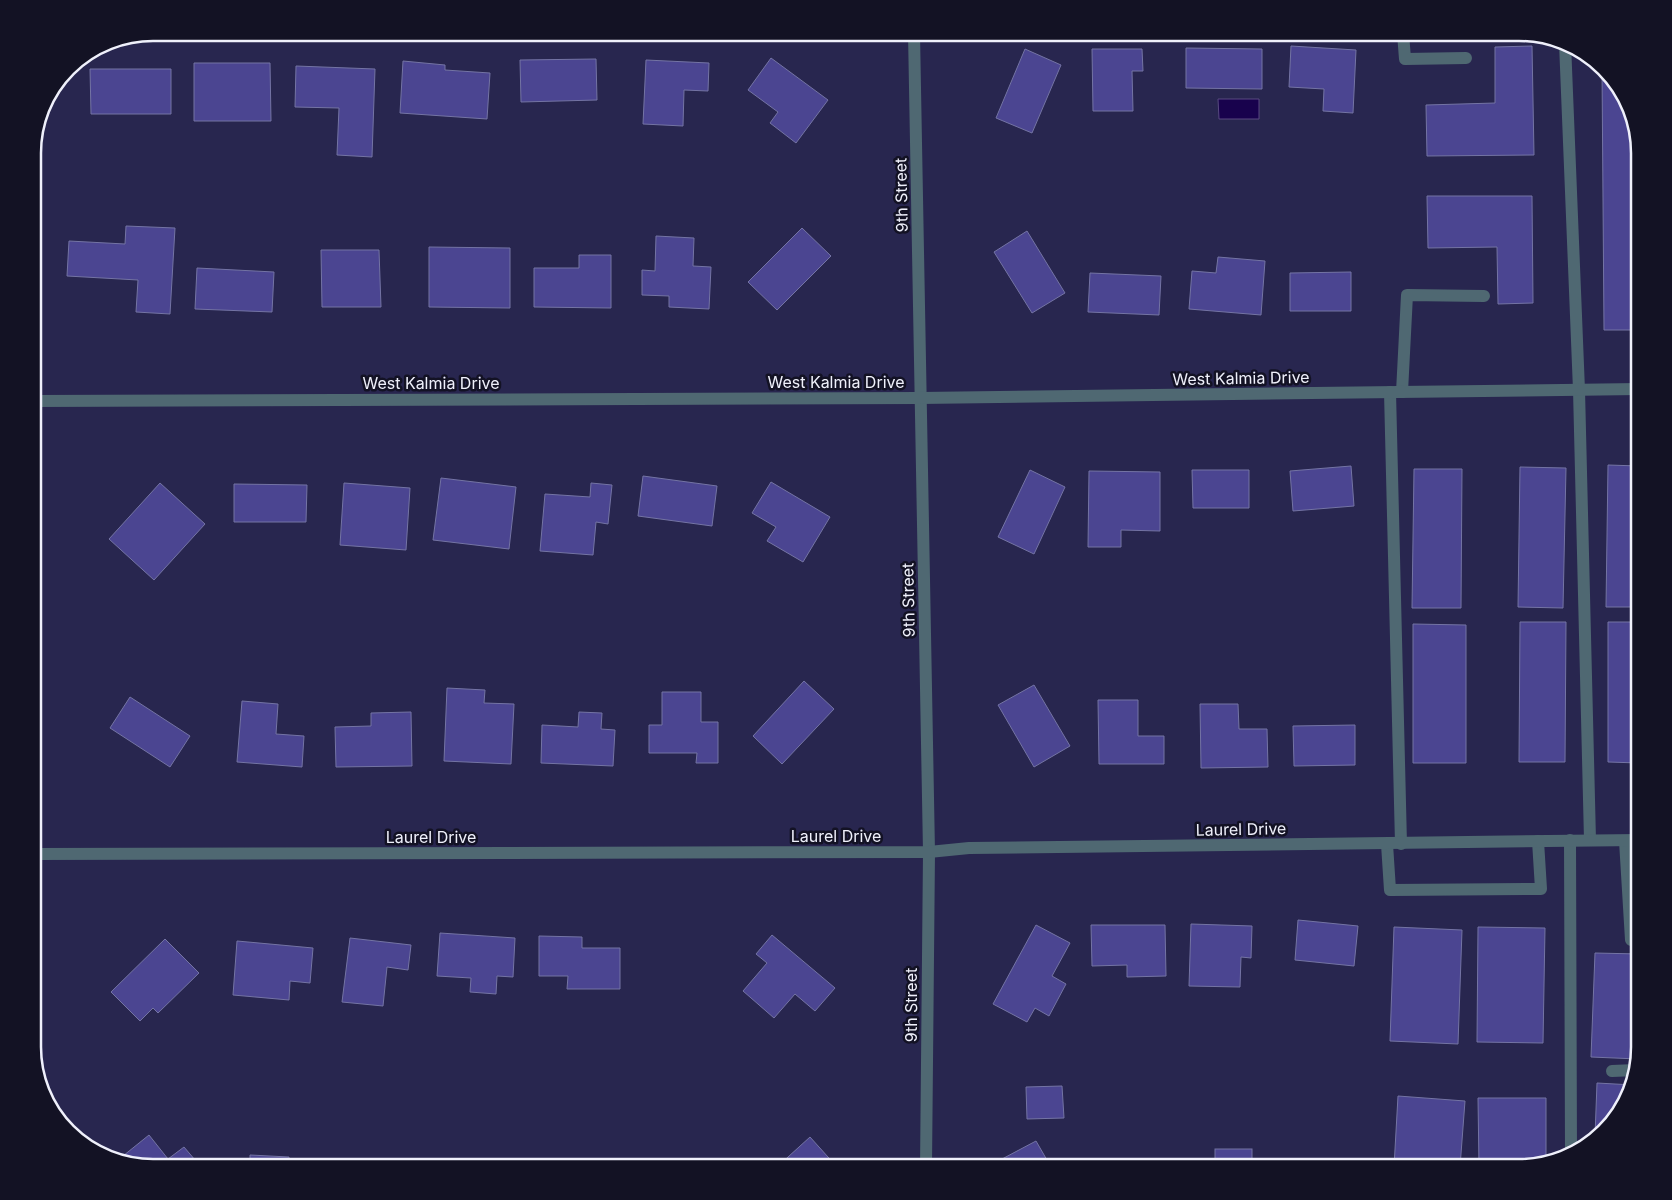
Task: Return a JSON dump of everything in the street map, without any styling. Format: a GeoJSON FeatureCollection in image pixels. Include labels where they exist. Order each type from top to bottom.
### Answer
{"type":"FeatureCollection","features":[{"type":"Feature","properties":{"kind":"street","name":"9th Street"},"geometry":{"type":"LineString","coordinates":[[914,41],[929,852],[926,1159]]}},
{"type":"Feature","properties":{"kind":"street"},"geometry":{"type":"LineString","coordinates":[[1404,41],[1405,59],[1466,58]]}},
{"type":"Feature","properties":{"kind":"street"},"geometry":{"type":"LineString","coordinates":[[1565,52],[1579,390],[1590,840]]}},
{"type":"Feature","properties":{"kind":"street"},"geometry":{"type":"LineString","coordinates":[[1401,844],[1396,392],[1406,295],[1484,296]]}},
{"type":"Feature","properties":{"kind":"street","name":"West Kalmia Drive"},"geometry":{"type":"LineString","coordinates":[[41,401],[920,398],[1631,389]]}},
{"type":"Feature","properties":{"kind":"street"},"geometry":{"type":"LineString","coordinates":[[1570,840],[1572,1145]]}},
{"type":"Feature","properties":{"kind":"street"},"geometry":{"type":"LineString","coordinates":[[1387,844],[1390,890],[1540,889],[1538,841]]}},
{"type":"Feature","properties":{"kind":"street"},"geometry":{"type":"LineString","coordinates":[[1625,841],[1631,940]]}},
{"type":"Feature","properties":{"kind":"street","name":"Laurel Drive"},"geometry":{"type":"LineString","coordinates":[[41,854],[929,852],[969,848],[1631,841]]}},
{"type":"Feature","properties":{"kind":"street"},"geometry":{"type":"LineString","coordinates":[[1612,1071],[1629,1070]]}},
{"type":"Feature","properties":{"kind":"shaded area"},"geometry":{"type":"Polygon","coordinates":[[[1218,99],[1259,99],[1259,119],[1219,119],[1218,99]]]}},
{"type":"Feature","properties":{"kind":"building"},"geometry":{"type":"Polygon","coordinates":[[[1291,46],[1356,50],[1353,113],[1323,111],[1324,89],[1289,87],[1291,46]]]}},
{"type":"Feature","properties":{"kind":"building"},"geometry":{"type":"Polygon","coordinates":[[[1532,46],[1534,155],[1427,156],[1426,105],[1495,103],[1495,47],[1532,46]]]}},
{"type":"Feature","properties":{"kind":"building"},"geometry":{"type":"Polygon","coordinates":[[[1186,48],[1262,49],[1262,89],[1186,88],[1186,48]]]}},
{"type":"Feature","properties":{"kind":"building"},"geometry":{"type":"Polygon","coordinates":[[[1025,49],[1061,65],[1032,133],[996,118],[1025,49]]]}},
{"type":"Feature","properties":{"kind":"building"},"geometry":{"type":"Polygon","coordinates":[[[1092,49],[1142,49],[1143,71],[1132,71],[1133,111],[1093,111],[1092,49]]]}},
{"type":"Feature","properties":{"kind":"building"},"geometry":{"type":"Polygon","coordinates":[[[771,58],[828,100],[796,143],[770,123],[778,112],[748,90],[771,58]]]}},
{"type":"Feature","properties":{"kind":"building"},"geometry":{"type":"Polygon","coordinates":[[[596,59],[597,100],[521,102],[520,60],[596,59]]]}},
{"type":"Feature","properties":{"kind":"building"},"geometry":{"type":"Polygon","coordinates":[[[646,60],[709,63],[708,91],[684,90],[683,126],[643,124],[646,60]]]}},
{"type":"Feature","properties":{"kind":"building"},"geometry":{"type":"Polygon","coordinates":[[[403,61],[445,65],[445,70],[490,73],[487,119],[400,113],[403,61]]]}},
{"type":"Feature","properties":{"kind":"building"},"geometry":{"type":"Polygon","coordinates":[[[194,63],[270,63],[271,121],[194,121],[194,63]]]}},
{"type":"Feature","properties":{"kind":"building"},"geometry":{"type":"Polygon","coordinates":[[[296,66],[375,69],[372,157],[337,155],[339,108],[295,107],[296,66]]]}},
{"type":"Feature","properties":{"kind":"building"},"geometry":{"type":"Polygon","coordinates":[[[90,69],[171,69],[171,114],[91,114],[90,69]]]}},
{"type":"Feature","properties":{"kind":"building"},"geometry":{"type":"Polygon","coordinates":[[[1602,78],[1612,91],[1625,117],[1629,131],[1631,153],[1631,330],[1604,330],[1602,78]]]}},
{"type":"Feature","properties":{"kind":"building"},"geometry":{"type":"Polygon","coordinates":[[[1427,196],[1532,196],[1533,303],[1498,304],[1497,247],[1428,248],[1427,196]]]}},
{"type":"Feature","properties":{"kind":"building"},"geometry":{"type":"Polygon","coordinates":[[[126,226],[175,228],[170,314],[136,312],[138,280],[67,276],[69,241],[125,244],[126,226]]]}},
{"type":"Feature","properties":{"kind":"building"},"geometry":{"type":"Polygon","coordinates":[[[802,228],[831,256],[777,310],[748,282],[802,228]]]}},
{"type":"Feature","properties":{"kind":"building"},"geometry":{"type":"Polygon","coordinates":[[[1027,231],[1065,293],[1032,313],[994,252],[1027,231]]]}},
{"type":"Feature","properties":{"kind":"building"},"geometry":{"type":"Polygon","coordinates":[[[656,236],[694,238],[693,266],[711,267],[709,309],[669,307],[669,296],[642,295],[642,270],[655,271],[656,236]]]}},
{"type":"Feature","properties":{"kind":"building"},"geometry":{"type":"Polygon","coordinates":[[[429,247],[510,248],[510,308],[429,307],[429,247]]]}},
{"type":"Feature","properties":{"kind":"building"},"geometry":{"type":"Polygon","coordinates":[[[321,250],[379,250],[381,307],[322,307],[321,250]]]}},
{"type":"Feature","properties":{"kind":"building"},"geometry":{"type":"Polygon","coordinates":[[[579,255],[611,255],[611,308],[534,307],[534,268],[579,268],[579,255]]]}},
{"type":"Feature","properties":{"kind":"building"},"geometry":{"type":"Polygon","coordinates":[[[1218,257],[1265,261],[1261,315],[1189,309],[1192,271],[1216,273],[1218,257]]]}},
{"type":"Feature","properties":{"kind":"building"},"geometry":{"type":"Polygon","coordinates":[[[197,268],[274,272],[272,312],[195,309],[197,268]]]}},
{"type":"Feature","properties":{"kind":"building"},"geometry":{"type":"Polygon","coordinates":[[[1351,272],[1351,311],[1290,311],[1290,273],[1351,272]]]}},
{"type":"Feature","properties":{"kind":"building"},"geometry":{"type":"Polygon","coordinates":[[[1090,273],[1161,276],[1159,315],[1088,312],[1090,273]]]}},
{"type":"Feature","properties":{"kind":"building"},"geometry":{"type":"Polygon","coordinates":[[[1608,465],[1631,466],[1631,607],[1606,607],[1608,465]]]}},
{"type":"Feature","properties":{"kind":"building"},"geometry":{"type":"Polygon","coordinates":[[[1351,466],[1354,506],[1293,511],[1290,471],[1351,466]]]}},
{"type":"Feature","properties":{"kind":"building"},"geometry":{"type":"Polygon","coordinates":[[[1520,467],[1566,468],[1563,608],[1518,607],[1520,467]]]}},
{"type":"Feature","properties":{"kind":"building"},"geometry":{"type":"Polygon","coordinates":[[[1414,469],[1462,469],[1461,608],[1412,608],[1414,469]]]}},
{"type":"Feature","properties":{"kind":"building"},"geometry":{"type":"Polygon","coordinates":[[[1030,470],[1065,487],[1034,554],[998,537],[1030,470]]]}},
{"type":"Feature","properties":{"kind":"building"},"geometry":{"type":"Polygon","coordinates":[[[1192,470],[1249,470],[1249,508],[1193,508],[1192,470]]]}},
{"type":"Feature","properties":{"kind":"building"},"geometry":{"type":"Polygon","coordinates":[[[1089,471],[1160,472],[1160,531],[1121,530],[1121,547],[1088,547],[1089,471]]]}},
{"type":"Feature","properties":{"kind":"building"},"geometry":{"type":"Polygon","coordinates":[[[643,476],[717,486],[712,526],[638,516],[643,476]]]}},
{"type":"Feature","properties":{"kind":"building"},"geometry":{"type":"Polygon","coordinates":[[[441,478],[516,487],[509,549],[433,540],[441,478]]]}},
{"type":"Feature","properties":{"kind":"building"},"geometry":{"type":"Polygon","coordinates":[[[771,482],[830,517],[803,562],[767,541],[776,527],[752,513],[771,482]]]}},
{"type":"Feature","properties":{"kind":"building"},"geometry":{"type":"Polygon","coordinates":[[[160,483],[205,524],[154,580],[109,539],[160,483]]]}},
{"type":"Feature","properties":{"kind":"building"},"geometry":{"type":"Polygon","coordinates":[[[344,483],[410,488],[406,550],[340,545],[344,483]]]}},
{"type":"Feature","properties":{"kind":"building"},"geometry":{"type":"Polygon","coordinates":[[[591,483],[612,485],[608,524],[596,522],[593,555],[540,551],[545,494],[590,497],[591,483]]]}},
{"type":"Feature","properties":{"kind":"building"},"geometry":{"type":"Polygon","coordinates":[[[234,484],[307,485],[306,522],[234,522],[234,484]]]}},
{"type":"Feature","properties":{"kind":"building"},"geometry":{"type":"Polygon","coordinates":[[[1520,622],[1566,622],[1565,762],[1519,762],[1520,622]]]}},
{"type":"Feature","properties":{"kind":"building"},"geometry":{"type":"Polygon","coordinates":[[[1608,622],[1631,622],[1631,763],[1608,762],[1608,622]]]}},
{"type":"Feature","properties":{"kind":"building"},"geometry":{"type":"Polygon","coordinates":[[[1413,624],[1466,625],[1466,763],[1413,763],[1413,624]]]}},
{"type":"Feature","properties":{"kind":"building"},"geometry":{"type":"Polygon","coordinates":[[[804,681],[834,709],[782,764],[753,736],[804,681]]]}},
{"type":"Feature","properties":{"kind":"building"},"geometry":{"type":"Polygon","coordinates":[[[1034,685],[1070,746],[1034,767],[998,705],[1034,685]]]}},
{"type":"Feature","properties":{"kind":"building"},"geometry":{"type":"Polygon","coordinates":[[[447,688],[485,690],[484,703],[514,704],[511,764],[444,761],[447,688]]]}},
{"type":"Feature","properties":{"kind":"building"},"geometry":{"type":"Polygon","coordinates":[[[662,692],[701,692],[701,722],[718,722],[718,763],[696,763],[697,753],[649,753],[649,725],[662,725],[662,692]]]}},
{"type":"Feature","properties":{"kind":"building"},"geometry":{"type":"Polygon","coordinates":[[[130,697],[190,736],[170,767],[110,728],[130,697]]]}},
{"type":"Feature","properties":{"kind":"building"},"geometry":{"type":"Polygon","coordinates":[[[1098,700],[1138,700],[1138,736],[1164,736],[1164,764],[1099,764],[1098,700]]]}},
{"type":"Feature","properties":{"kind":"building"},"geometry":{"type":"Polygon","coordinates":[[[242,701],[278,704],[276,734],[304,736],[302,767],[237,762],[242,701]]]}},
{"type":"Feature","properties":{"kind":"building"},"geometry":{"type":"Polygon","coordinates":[[[1200,704],[1238,704],[1239,729],[1267,729],[1268,767],[1201,768],[1200,704]]]}},
{"type":"Feature","properties":{"kind":"building"},"geometry":{"type":"Polygon","coordinates":[[[411,712],[412,766],[336,767],[335,727],[371,726],[371,713],[411,712]]]}},
{"type":"Feature","properties":{"kind":"building"},"geometry":{"type":"Polygon","coordinates":[[[579,712],[602,713],[601,729],[615,730],[613,766],[541,763],[542,725],[578,727],[579,712]]]}},
{"type":"Feature","properties":{"kind":"building"},"geometry":{"type":"Polygon","coordinates":[[[1355,725],[1355,765],[1294,766],[1293,726],[1355,725]]]}},
{"type":"Feature","properties":{"kind":"building"},"geometry":{"type":"Polygon","coordinates":[[[1298,920],[1358,926],[1354,966],[1295,960],[1298,920]]]}},
{"type":"Feature","properties":{"kind":"building"},"geometry":{"type":"Polygon","coordinates":[[[1191,924],[1252,926],[1251,958],[1241,957],[1240,987],[1189,986],[1191,924]]]}},
{"type":"Feature","properties":{"kind":"building"},"geometry":{"type":"Polygon","coordinates":[[[1036,925],[1070,943],[1052,976],[1066,984],[1049,1016],[1035,1008],[1027,1022],[993,1004],[1036,925]]]}},
{"type":"Feature","properties":{"kind":"building"},"geometry":{"type":"Polygon","coordinates":[[[1091,925],[1165,925],[1166,976],[1127,977],[1127,965],[1092,966],[1091,925]]]}},
{"type":"Feature","properties":{"kind":"building"},"geometry":{"type":"Polygon","coordinates":[[[1394,927],[1462,930],[1458,1044],[1390,1041],[1394,927]]]}},
{"type":"Feature","properties":{"kind":"building"},"geometry":{"type":"Polygon","coordinates":[[[1478,927],[1545,928],[1543,1043],[1477,1042],[1478,927]]]}},
{"type":"Feature","properties":{"kind":"building"},"geometry":{"type":"Polygon","coordinates":[[[440,933],[515,938],[513,977],[497,976],[496,994],[470,992],[471,978],[437,976],[440,933]]]}},
{"type":"Feature","properties":{"kind":"building"},"geometry":{"type":"Polygon","coordinates":[[[772,935],[835,988],[815,1011],[795,994],[774,1018],[743,991],[767,963],[756,954],[772,935]]]}},
{"type":"Feature","properties":{"kind":"building"},"geometry":{"type":"Polygon","coordinates":[[[539,936],[582,937],[582,948],[620,948],[620,989],[567,989],[568,976],[539,976],[539,936]]]}},
{"type":"Feature","properties":{"kind":"building"},"geometry":{"type":"Polygon","coordinates":[[[350,938],[411,945],[408,970],[387,967],[383,1006],[342,1002],[350,938]]]}},
{"type":"Feature","properties":{"kind":"building"},"geometry":{"type":"Polygon","coordinates":[[[165,939],[199,973],[158,1013],[153,1008],[140,1021],[111,992],[165,939]]]}},
{"type":"Feature","properties":{"kind":"building"},"geometry":{"type":"Polygon","coordinates":[[[237,941],[313,948],[310,983],[290,981],[289,1000],[233,995],[237,941]]]}},
{"type":"Feature","properties":{"kind":"building"},"geometry":{"type":"Polygon","coordinates":[[[1595,953],[1631,954],[1630,1059],[1591,1057],[1595,953]]]}},
{"type":"Feature","properties":{"kind":"building"},"geometry":{"type":"Polygon","coordinates":[[[1597,1083],[1624,1085],[1616,1103],[1595,1129],[1597,1083]]]}},
{"type":"Feature","properties":{"kind":"building"},"geometry":{"type":"Polygon","coordinates":[[[1062,1086],[1064,1118],[1027,1119],[1026,1087],[1062,1086]]]}},
{"type":"Feature","properties":{"kind":"building"},"geometry":{"type":"Polygon","coordinates":[[[1398,1096],[1465,1101],[1461,1159],[1394,1159],[1398,1096]]]}},
{"type":"Feature","properties":{"kind":"building"},"geometry":{"type":"Polygon","coordinates":[[[1478,1098],[1546,1098],[1546,1156],[1526,1159],[1479,1159],[1478,1098]]]}},
{"type":"Feature","properties":{"kind":"building"},"geometry":{"type":"Polygon","coordinates":[[[149,1135],[168,1159],[146,1159],[124,1155],[149,1135]]]}},
{"type":"Feature","properties":{"kind":"building"},"geometry":{"type":"Polygon","coordinates":[[[810,1137],[830,1159],[786,1159],[810,1137]]]}},
{"type":"Feature","properties":{"kind":"building"},"geometry":{"type":"Polygon","coordinates":[[[1036,1141],[1046,1159],[1002,1159],[1036,1141]]]}},
{"type":"Feature","properties":{"kind":"building"},"geometry":{"type":"Polygon","coordinates":[[[184,1147],[194,1159],[168,1159],[184,1147]]]}},
{"type":"Feature","properties":{"kind":"building"},"geometry":{"type":"Polygon","coordinates":[[[1215,1149],[1252,1149],[1252,1159],[1215,1159],[1215,1149]]]}},
{"type":"Feature","properties":{"kind":"building"},"geometry":{"type":"Polygon","coordinates":[[[250,1155],[289,1157],[289,1159],[250,1159],[250,1155]]]}}]}
